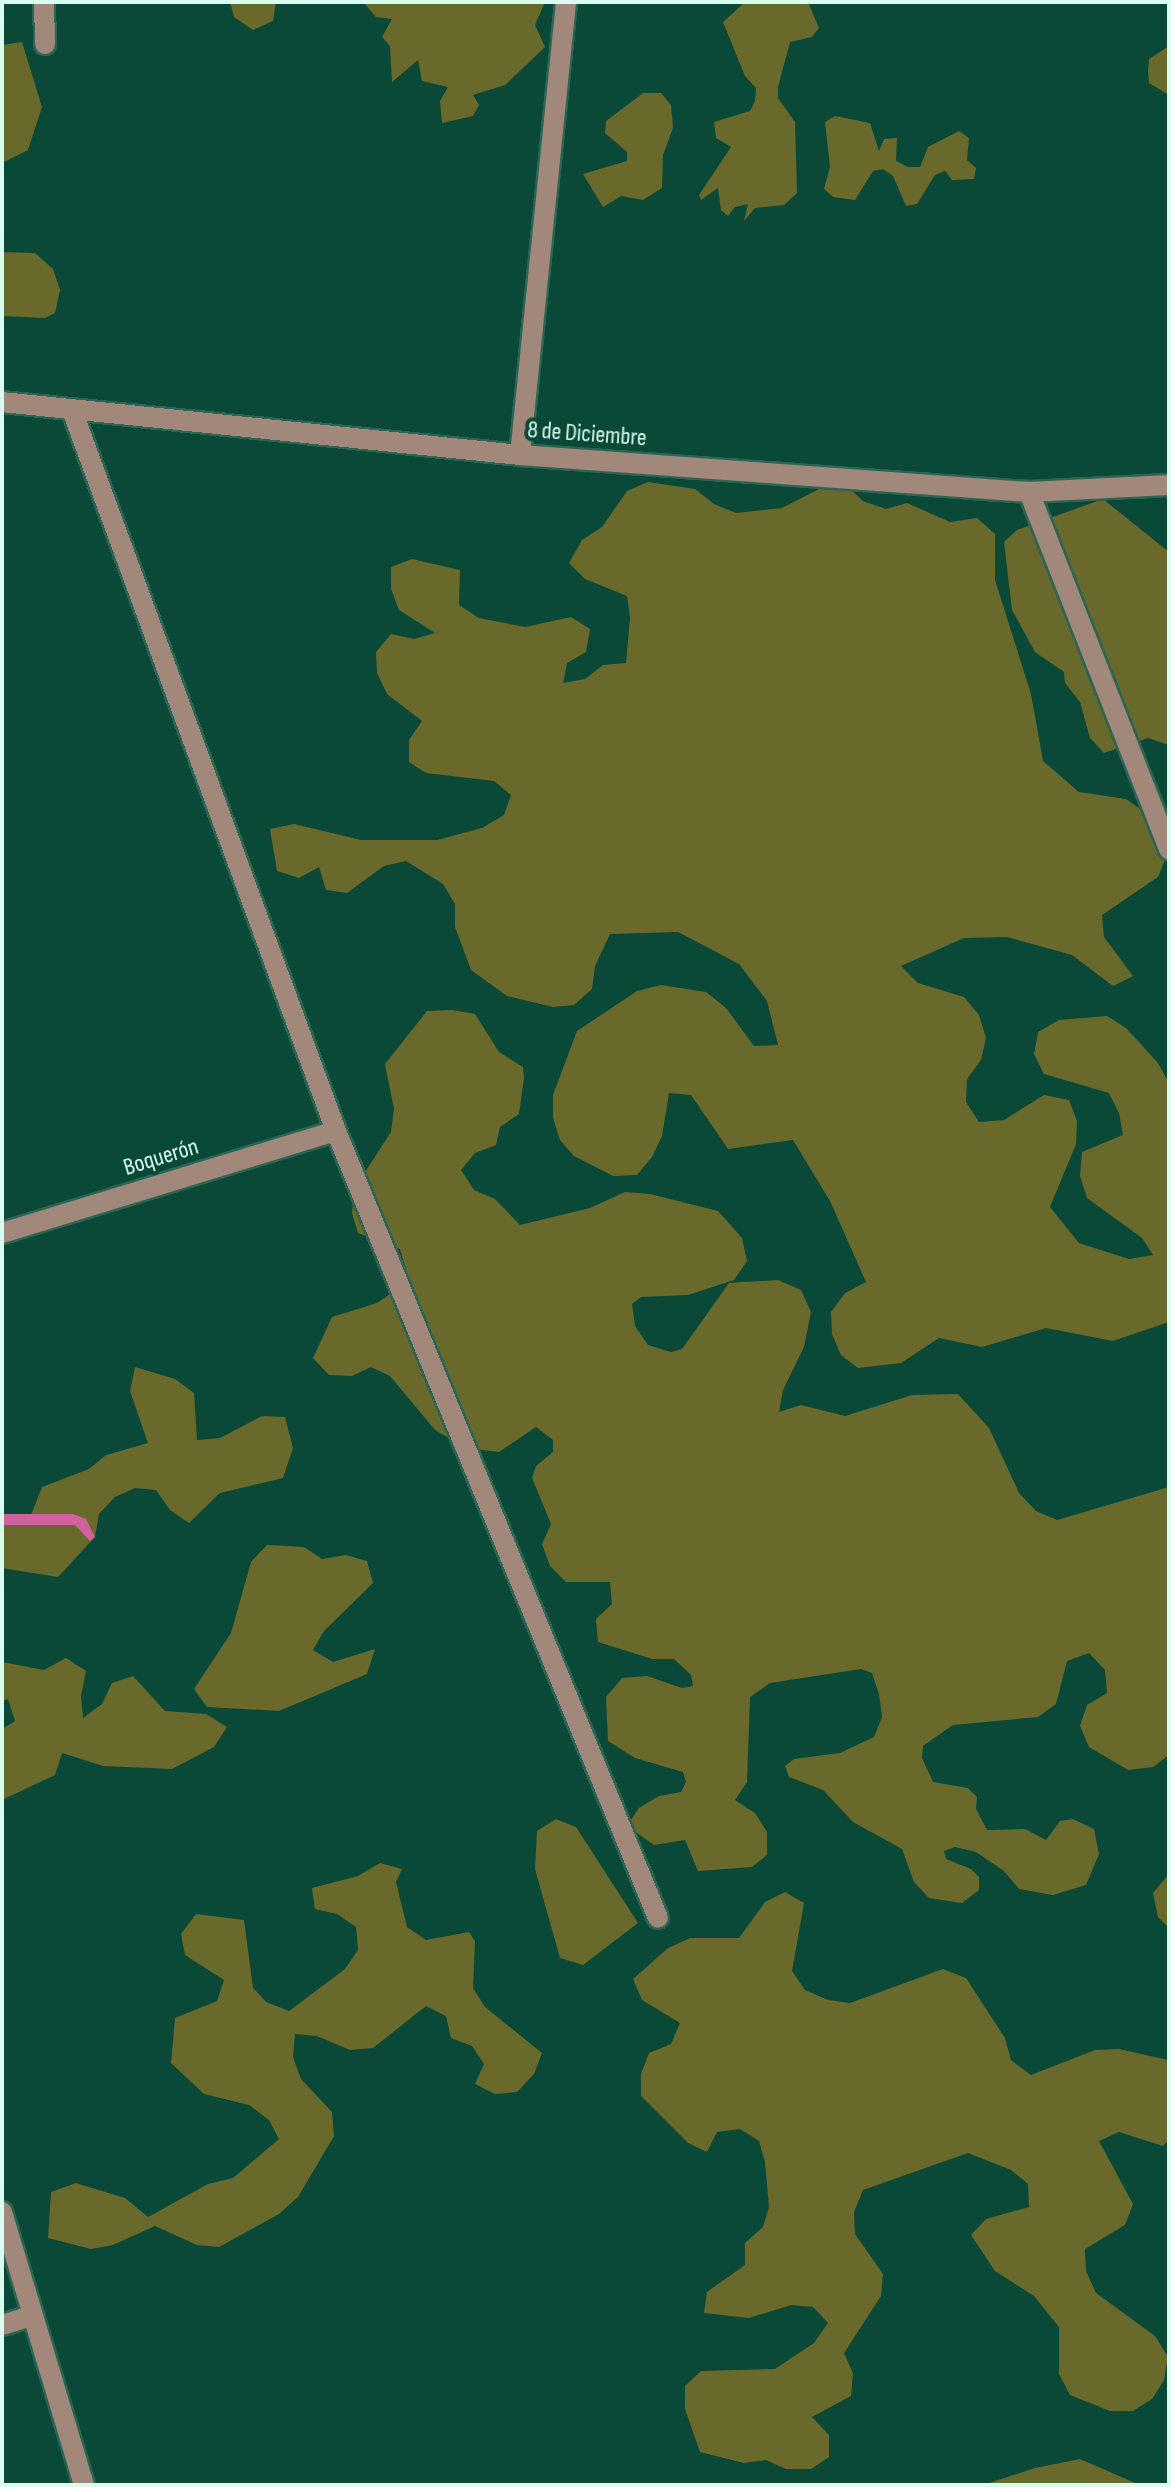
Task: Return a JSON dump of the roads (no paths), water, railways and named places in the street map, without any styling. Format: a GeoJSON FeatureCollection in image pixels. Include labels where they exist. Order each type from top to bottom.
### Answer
{"type":"FeatureCollection","features":[{"type":"Feature","properties":{"kind":"street"},"geometry":{"type":"LineString","coordinates":[[44,2],[45,44]]}},
{"type":"Feature","properties":{"kind":"street"},"geometry":{"type":"LineString","coordinates":[[520,455],[566,2]]}},
{"type":"Feature","properties":{"kind":"street","name":"8 de Diciembre"},"geometry":{"type":"LineString","coordinates":[[2,402],[520,455],[1029,492],[1169,485]]}},
{"type":"Feature","properties":{"kind":"street"},"geometry":{"type":"LineString","coordinates":[[72,410],[336,1131],[658,1918]]}},
{"type":"Feature","properties":{"kind":"street"},"geometry":{"type":"LineString","coordinates":[[1029,492],[1169,850]]}},
{"type":"Feature","properties":{"kind":"street","name":"Boquerón"},"geometry":{"type":"LineString","coordinates":[[2,1233],[336,1131]]}},
{"type":"Feature","properties":{"kind":"street"},"geometry":{"type":"LineString","coordinates":[[2,2212],[84,2485]]}},
{"type":"Feature","properties":{"kind":"street"},"geometry":{"type":"LineString","coordinates":[[2,2325],[32,2316]]}}]}
